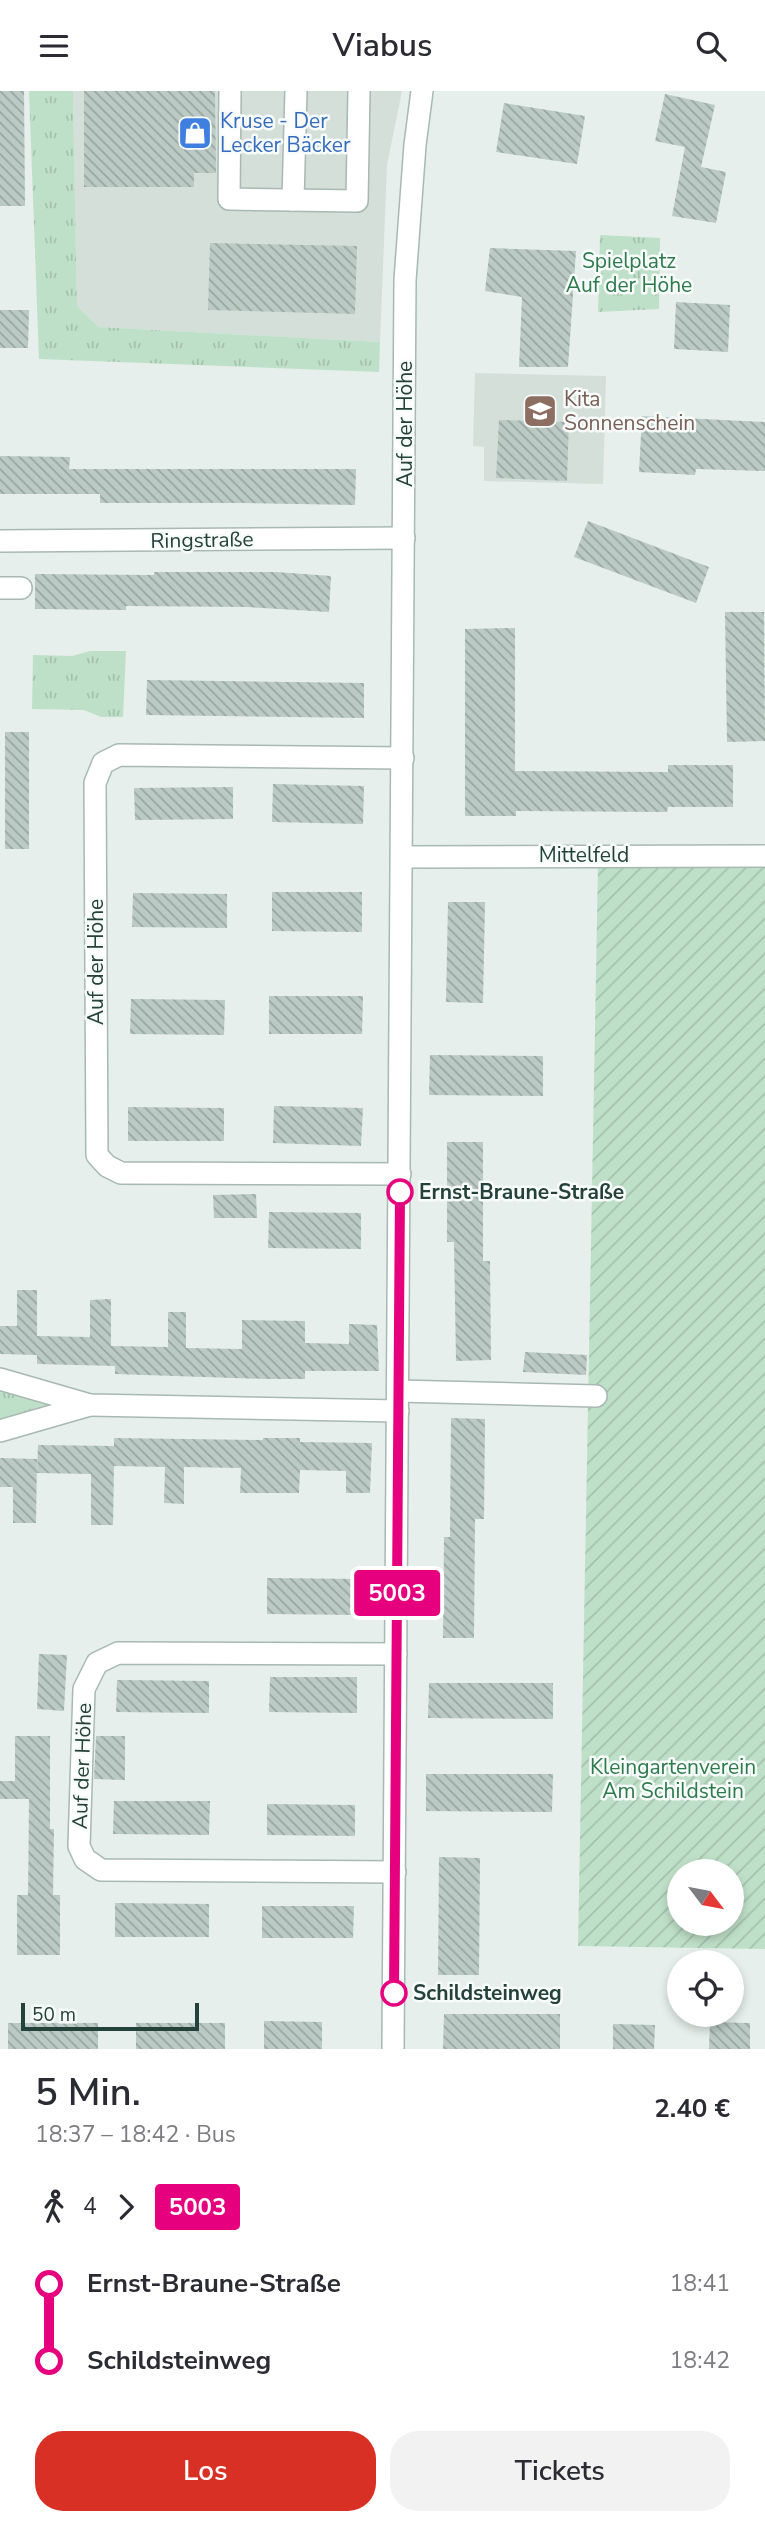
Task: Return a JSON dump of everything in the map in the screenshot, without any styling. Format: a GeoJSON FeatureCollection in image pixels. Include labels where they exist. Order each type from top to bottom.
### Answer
{"type":"FeatureCollection","features":[{"type":"Feature","properties":{"kind":"street"},"geometry":{"type":"LineString","coordinates":[[230,91],[229,199],[357,201],[359,91]]}},
{"type":"Feature","properties":{"kind":"street"},"geometry":{"type":"LineString","coordinates":[[293,200],[296,91]]}},
{"type":"Feature","properties":{"kind":"street","name":"Auf der Höhe"},"geometry":{"type":"LineString","coordinates":[[393,2049],[405,280],[415,145],[422,91]]}},
{"type":"Feature","properties":{"kind":"street","name":"Ringstraße"},"geometry":{"type":"LineString","coordinates":[[0,541],[404,538]]}},
{"type":"Feature","properties":{"kind":"street","name":"Auf der Höhe"},"geometry":{"type":"LineString","coordinates":[[400,1174],[121,1173],[107,1166],[97,1155],[95,783],[103,764],[120,755],[403,758]]}},
{"type":"Feature","properties":{"kind":"street","name":"Mittelfeld"},"geometry":{"type":"LineString","coordinates":[[402,857],[765,856]]}},
{"type":"Feature","properties":{"kind":"street"},"geometry":{"type":"LineString","coordinates":[[0,1379],[90,1405]]}},
{"type":"Feature","properties":{"kind":"street"},"geometry":{"type":"LineString","coordinates":[[0,1431],[90,1405],[596,1396]]}},
{"type":"Feature","properties":{"kind":"street","name":"Auf der Höhe"},"geometry":{"type":"LineString","coordinates":[[395,1872],[101,1870],[85,1859],[79,1846],[84,1689],[97,1663],[118,1653],[396,1654]]}},
{"type":"Feature","properties":{"kind":"shaded area"},"geometry":{"type":"Polygon","coordinates":[[[73,91],[402,91],[387,165],[380,342],[99,327],[77,306],[73,91]]]}},
{"type":"Feature","properties":{"kind":"shaded area","name":"Kita Sonnenschein"},"geometry":{"type":"Polygon","coordinates":[[[475,373],[606,376],[603,484],[484,481],[484,447],[473,446],[475,373]]]}},
{"type":"Feature","properties":{"kind":"green space"},"geometry":{"type":"Polygon","coordinates":[[[29,91],[73,91],[77,306],[99,327],[380,342],[379,372],[39,359],[29,91]]]}},
{"type":"Feature","properties":{"kind":"green space","name":"Spielplatz Auf der Höhe"},"geometry":{"type":"Polygon","coordinates":[[[600,235],[660,238],[659,309],[598,312],[600,235]]]}},
{"type":"Feature","properties":{"kind":"green space"},"geometry":{"type":"Polygon","coordinates":[[[90,651],[126,651],[123,717],[101,717],[84,710],[32,709],[33,655],[72,656],[90,651]]]}},
{"type":"Feature","properties":{"kind":"green space","name":"Kleingartenverein Am Schildstein"},"geometry":{"type":"Polygon","coordinates":[[[598,866],[765,867],[765,1949],[578,1946],[598,866]]]}},
{"type":"Feature","properties":{"kind":"green space"},"geometry":{"type":"Polygon","coordinates":[[[0,1387],[67,1405],[0,1423],[0,1387]]]}},
{"type":"Feature","properties":{"kind":"building"},"geometry":{"type":"Polygon","coordinates":[[[0,91],[24,91],[25,206],[0,206],[0,91]]]}},
{"type":"Feature","properties":{"kind":"building"},"geometry":{"type":"Polygon","coordinates":[[[84,91],[215,91],[216,173],[194,173],[194,187],[84,187],[84,91]]]}},
{"type":"Feature","properties":{"kind":"building"},"geometry":{"type":"Polygon","coordinates":[[[665,94],[715,105],[701,167],[726,172],[716,223],[672,216],[685,147],[655,141],[665,94]]]}},
{"type":"Feature","properties":{"kind":"building"},"geometry":{"type":"Polygon","coordinates":[[[504,103],[585,116],[577,164],[496,152],[504,103]]]}},
{"type":"Feature","properties":{"kind":"building"},"geometry":{"type":"Polygon","coordinates":[[[210,243],[357,246],[355,314],[208,310],[210,243]]]}},
{"type":"Feature","properties":{"kind":"building"},"geometry":{"type":"Polygon","coordinates":[[[490,248],[576,251],[568,367],[519,367],[522,297],[485,291],[490,248]]]}},
{"type":"Feature","properties":{"kind":"building"},"geometry":{"type":"Polygon","coordinates":[[[676,302],[730,305],[728,352],[674,349],[676,302]]]}},
{"type":"Feature","properties":{"kind":"building"},"geometry":{"type":"Polygon","coordinates":[[[0,310],[29,310],[28,348],[0,348],[0,310]]]}},
{"type":"Feature","properties":{"kind":"building"},"geometry":{"type":"Polygon","coordinates":[[[642,416],[765,422],[765,471],[696,469],[695,475],[639,472],[642,416]]]}},
{"type":"Feature","properties":{"kind":"building","name":"Kita Sonnenschein"},"geometry":{"type":"Polygon","coordinates":[[[499,420],[569,422],[567,481],[496,478],[499,420]]]}},
{"type":"Feature","properties":{"kind":"building"},"geometry":{"type":"Polygon","coordinates":[[[0,456],[70,457],[69,469],[356,469],[355,505],[100,503],[100,494],[0,494],[0,456]]]}},
{"type":"Feature","properties":{"kind":"building"},"geometry":{"type":"Polygon","coordinates":[[[588,521],[709,567],[696,603],[574,557],[588,521]]]}},
{"type":"Feature","properties":{"kind":"building"},"geometry":{"type":"Polygon","coordinates":[[[154,572],[276,572],[331,576],[329,612],[246,607],[126,606],[126,610],[35,609],[35,574],[154,575],[154,572]]]}},
{"type":"Feature","properties":{"kind":"building"},"geometry":{"type":"Polygon","coordinates":[[[725,612],[764,612],[765,741],[727,742],[725,612]]]}},
{"type":"Feature","properties":{"kind":"building"},"geometry":{"type":"Polygon","coordinates":[[[515,628],[515,771],[668,772],[668,765],[733,765],[733,807],[668,807],[667,812],[516,811],[516,816],[465,816],[465,629],[515,628]]]}},
{"type":"Feature","properties":{"kind":"building"},"geometry":{"type":"Polygon","coordinates":[[[147,680],[364,683],[364,718],[146,715],[147,680]]]}},
{"type":"Feature","properties":{"kind":"building"},"geometry":{"type":"Polygon","coordinates":[[[5,732],[29,732],[29,849],[5,849],[5,732]]]}},
{"type":"Feature","properties":{"kind":"building"},"geometry":{"type":"Polygon","coordinates":[[[273,784],[364,786],[363,824],[272,822],[273,784]]]}},
{"type":"Feature","properties":{"kind":"building"},"geometry":{"type":"Polygon","coordinates":[[[233,787],[233,819],[135,820],[134,788],[233,787]]]}},
{"type":"Feature","properties":{"kind":"building"},"geometry":{"type":"Polygon","coordinates":[[[272,892],[362,892],[362,932],[272,931],[272,892]]]}},
{"type":"Feature","properties":{"kind":"building"},"geometry":{"type":"Polygon","coordinates":[[[133,893],[227,894],[227,928],[132,927],[133,893]]]}},
{"type":"Feature","properties":{"kind":"building"},"geometry":{"type":"Polygon","coordinates":[[[448,902],[485,902],[483,1003],[446,1002],[448,902]]]}},
{"type":"Feature","properties":{"kind":"building"},"geometry":{"type":"Polygon","coordinates":[[[269,996],[363,996],[362,1034],[269,1034],[269,996]]]}},
{"type":"Feature","properties":{"kind":"building"},"geometry":{"type":"Polygon","coordinates":[[[131,999],[225,1000],[224,1035],[130,1034],[131,999]]]}},
{"type":"Feature","properties":{"kind":"building"},"geometry":{"type":"Polygon","coordinates":[[[430,1055],[543,1056],[543,1096],[429,1095],[430,1055]]]}},
{"type":"Feature","properties":{"kind":"building"},"geometry":{"type":"Polygon","coordinates":[[[274,1106],[363,1108],[361,1146],[273,1143],[274,1106]]]}},
{"type":"Feature","properties":{"kind":"building"},"geometry":{"type":"Polygon","coordinates":[[[128,1107],[224,1108],[224,1141],[128,1141],[128,1107]]]}},
{"type":"Feature","properties":{"kind":"building"},"geometry":{"type":"Polygon","coordinates":[[[447,1142],[483,1142],[483,1261],[490,1261],[491,1360],[456,1361],[454,1242],[447,1242],[447,1142]]]}},
{"type":"Feature","properties":{"kind":"building"},"geometry":{"type":"Polygon","coordinates":[[[256,1194],[257,1218],[214,1218],[213,1195],[256,1194]]]}},
{"type":"Feature","properties":{"kind":"building"},"geometry":{"type":"Polygon","coordinates":[[[269,1212],[361,1213],[361,1249],[268,1248],[269,1212]]]}},
{"type":"Feature","properties":{"kind":"building"},"geometry":{"type":"Polygon","coordinates":[[[17,1290],[37,1290],[37,1336],[90,1337],[90,1300],[111,1299],[111,1346],[168,1347],[168,1312],[186,1312],[186,1348],[242,1349],[242,1320],[305,1321],[305,1343],[349,1344],[349,1324],[377,1325],[379,1371],[305,1371],[305,1379],[266,1379],[115,1374],[115,1366],[37,1364],[37,1355],[0,1354],[0,1326],[17,1326],[17,1290]]]}},
{"type":"Feature","properties":{"kind":"building"},"geometry":{"type":"Polygon","coordinates":[[[525,1352],[587,1355],[586,1375],[523,1372],[525,1352]]]}},
{"type":"Feature","properties":{"kind":"building"},"geometry":{"type":"Polygon","coordinates":[[[451,1418],[485,1419],[484,1519],[475,1519],[474,1638],[443,1638],[444,1537],[450,1537],[451,1418]]]}},
{"type":"Feature","properties":{"kind":"building"},"geometry":{"type":"Polygon","coordinates":[[[114,1438],[300,1438],[300,1442],[372,1443],[370,1493],[346,1493],[346,1471],[300,1470],[299,1493],[240,1493],[241,1468],[184,1467],[184,1504],[164,1503],[165,1467],[114,1466],[113,1525],[91,1525],[91,1474],[37,1473],[38,1445],[114,1446],[114,1438]]]}},
{"type":"Feature","properties":{"kind":"building"},"geometry":{"type":"Polygon","coordinates":[[[0,1458],[37,1459],[36,1523],[13,1523],[13,1487],[0,1487],[0,1458]]]}},
{"type":"Feature","properties":{"kind":"building"},"geometry":{"type":"Polygon","coordinates":[[[267,1578],[362,1579],[361,1615],[267,1614],[267,1578]]]}},
{"type":"Feature","properties":{"kind":"building"},"geometry":{"type":"Polygon","coordinates":[[[39,1654],[67,1655],[64,1711],[37,1709],[39,1654]]]}},
{"type":"Feature","properties":{"kind":"building"},"geometry":{"type":"Polygon","coordinates":[[[270,1677],[357,1677],[357,1713],[269,1712],[270,1677]]]}},
{"type":"Feature","properties":{"kind":"building"},"geometry":{"type":"Polygon","coordinates":[[[117,1680],[209,1681],[209,1713],[116,1712],[117,1680]]]}},
{"type":"Feature","properties":{"kind":"building"},"geometry":{"type":"Polygon","coordinates":[[[429,1683],[553,1683],[553,1719],[428,1718],[429,1683]]]}},
{"type":"Feature","properties":{"kind":"building"},"geometry":{"type":"Polygon","coordinates":[[[15,1736],[50,1736],[50,1829],[54,1829],[53,1895],[60,1895],[60,1955],[17,1955],[17,1895],[28,1895],[29,1799],[0,1799],[0,1781],[15,1781],[15,1736]]]}},
{"type":"Feature","properties":{"kind":"building"},"geometry":{"type":"Polygon","coordinates":[[[96,1736],[125,1736],[125,1780],[94,1779],[96,1736]]]}},
{"type":"Feature","properties":{"kind":"building"},"geometry":{"type":"Polygon","coordinates":[[[426,1774],[553,1774],[552,1812],[426,1811],[426,1774]]]}},
{"type":"Feature","properties":{"kind":"building"},"geometry":{"type":"Polygon","coordinates":[[[114,1801],[210,1801],[209,1835],[113,1834],[114,1801]]]}},
{"type":"Feature","properties":{"kind":"building"},"geometry":{"type":"Polygon","coordinates":[[[267,1804],[355,1805],[355,1836],[267,1835],[267,1804]]]}},
{"type":"Feature","properties":{"kind":"building"},"geometry":{"type":"Polygon","coordinates":[[[439,1857],[480,1858],[479,1975],[438,1975],[439,1857]]]}},
{"type":"Feature","properties":{"kind":"building"},"geometry":{"type":"Polygon","coordinates":[[[115,1903],[209,1904],[209,1937],[115,1937],[115,1903]]]}},
{"type":"Feature","properties":{"kind":"building"},"geometry":{"type":"Polygon","coordinates":[[[262,1906],[354,1906],[353,1938],[262,1938],[262,1906]]]}},
{"type":"Feature","properties":{"kind":"building"},"geometry":{"type":"Polygon","coordinates":[[[444,2014],[560,2014],[560,2049],[443,2049],[444,2014]]]}},
{"type":"Feature","properties":{"kind":"building"},"geometry":{"type":"Polygon","coordinates":[[[264,2021],[322,2022],[322,2049],[264,2049],[264,2021]]]}},
{"type":"Feature","properties":{"kind":"building"},"geometry":{"type":"Polygon","coordinates":[[[8,2023],[98,2023],[98,2049],[8,2049],[8,2023]]]}},
{"type":"Feature","properties":{"kind":"building"},"geometry":{"type":"Polygon","coordinates":[[[136,2023],[225,2023],[225,2049],[136,2049],[136,2023]]]}},
{"type":"Feature","properties":{"kind":"building"},"geometry":{"type":"Polygon","coordinates":[[[744,2023],[750,2023],[750,2049],[709,2049],[710,2027],[744,2027],[744,2023]]]}},
{"type":"Feature","properties":{"kind":"building"},"geometry":{"type":"Polygon","coordinates":[[[613,2024],[655,2025],[654,2049],[613,2049],[613,2024]]]}},
{"type":"Feature","properties":{"kind":"bus line","name":"5003"},"geometry":{"type":"LineString","coordinates":[[394,1993],[400,1192]]}},
{"type":"Feature","properties":{"kind":"place","name":"Kruse - Der Lecker Bäcker"},"geometry":{"type":"Point","coordinates":[195,133]}},
{"type":"Feature","properties":{"kind":"place","name":"Kita Sonnenschein"},"geometry":{"type":"Point","coordinates":[540,411]}},
{"type":"Feature","properties":{"kind":"place","name":"Ernst-Braune-Straße"},"geometry":{"type":"Point","coordinates":[400,1192]}},
{"type":"Feature","properties":{"kind":"place","name":"Schildsteinweg"},"geometry":{"type":"Point","coordinates":[394,1993]}}]}
